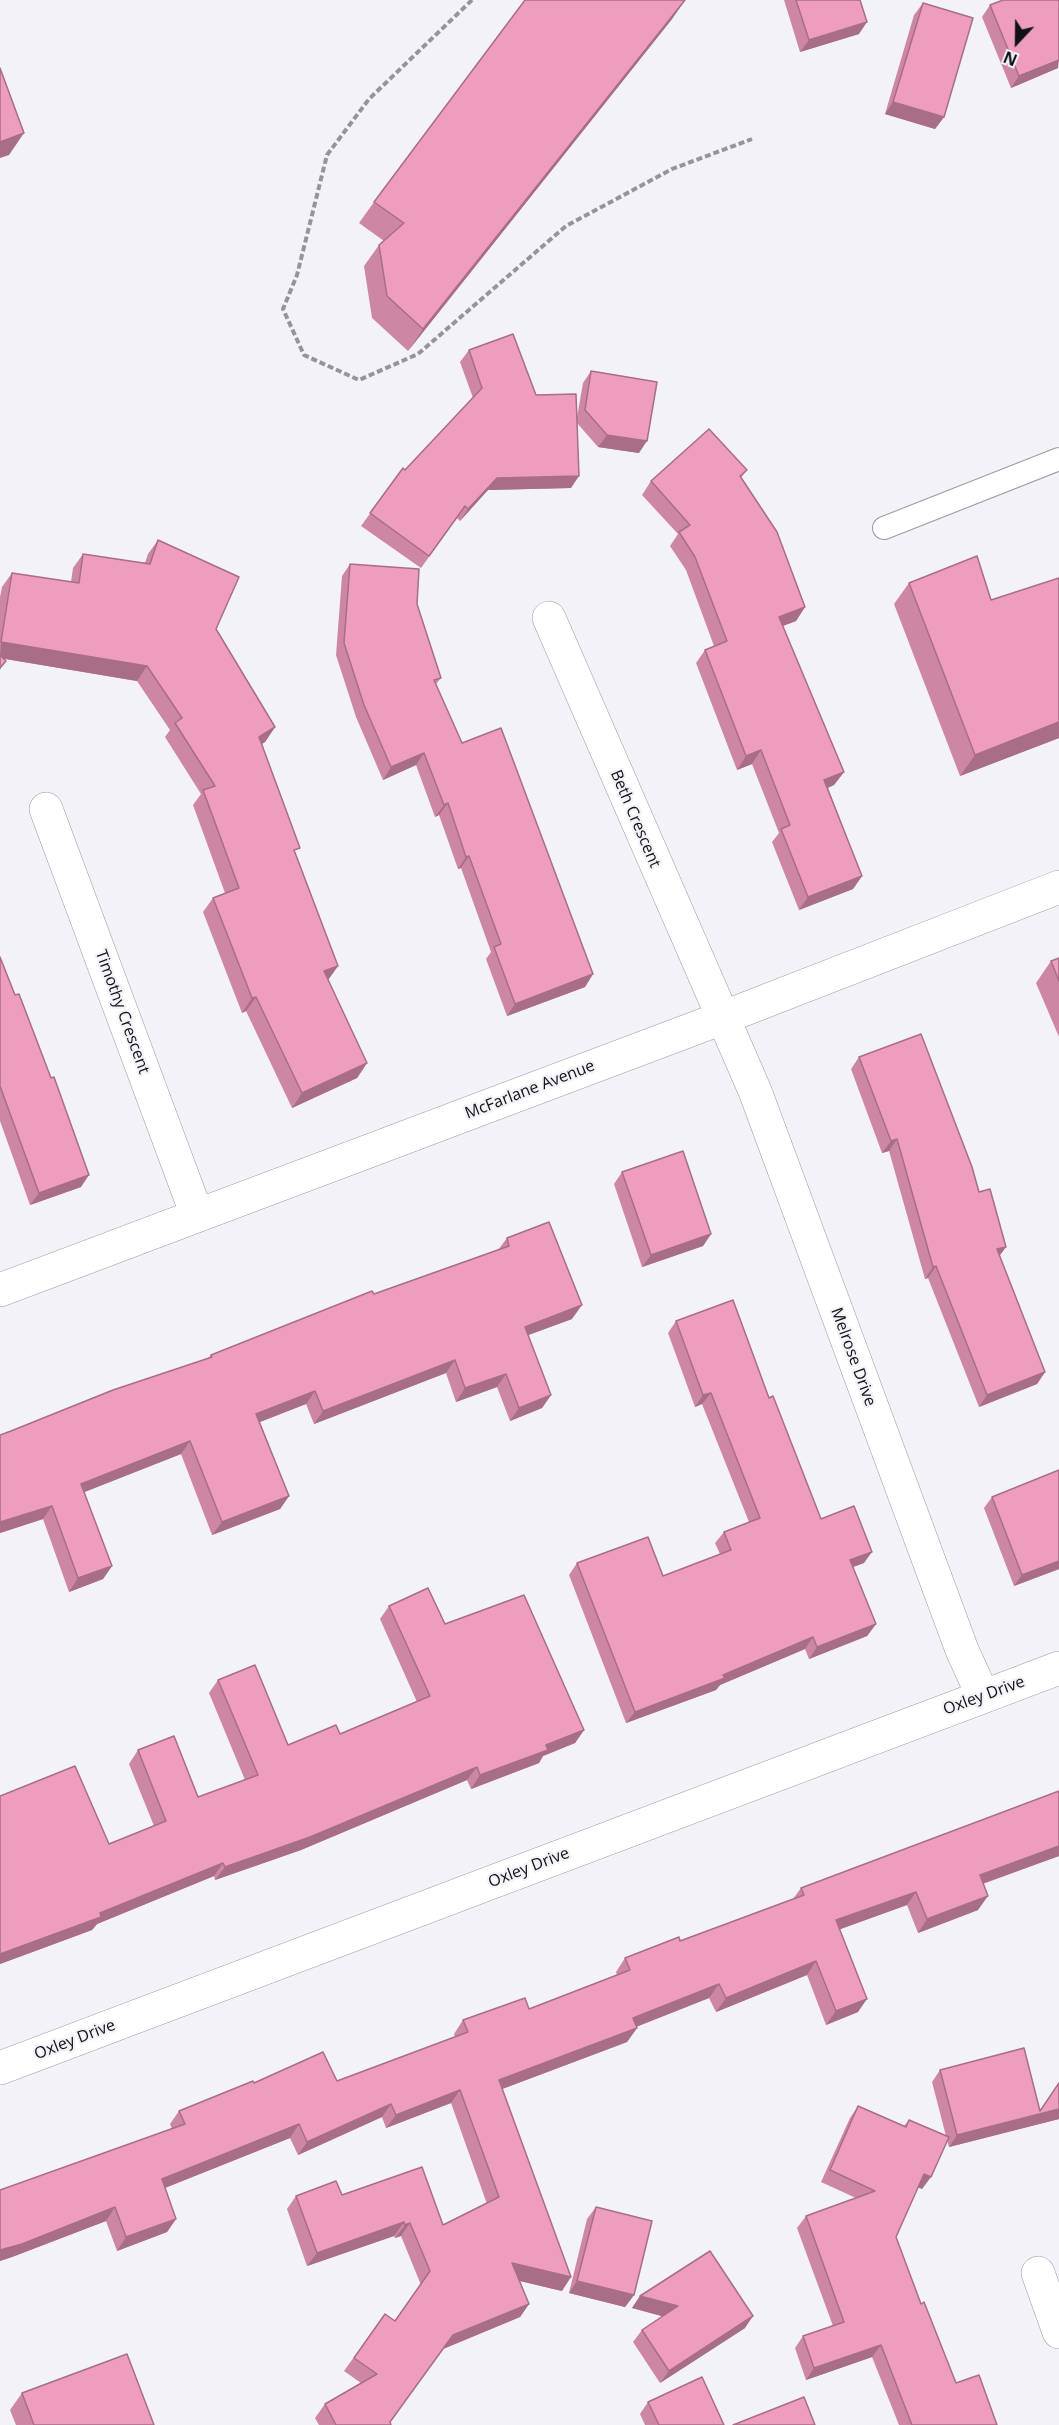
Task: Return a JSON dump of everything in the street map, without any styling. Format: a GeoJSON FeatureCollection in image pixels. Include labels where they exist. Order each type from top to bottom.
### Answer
{"type":"FeatureCollection","features":[{"type":"Feature","properties":{"kind":"street","name":"Beth Crescent"},"geometry":{"type":"LineString","coordinates":[[549,618],[722,1018]]}},
{"type":"Feature","properties":{"kind":"street","name":"Timothy Crescent"},"geometry":{"type":"LineString","coordinates":[[46,809],[197,1215]]}},
{"type":"Feature","properties":{"kind":"street","name":"McFarlane Avenue"},"geometry":{"type":"LineString","coordinates":[[0,1290],[722,1018],[1059,887]]}},
{"type":"Feature","properties":{"kind":"street","name":"Melrose Drive"},"geometry":{"type":"LineString","coordinates":[[722,1018],[754,1091],[962,1650],[983,1696]]}},
{"type":"Feature","properties":{"kind":"street","name":"Oxley Drive"},"geometry":{"type":"LineString","coordinates":[[0,2068],[1059,1668]]}},
{"type":"Feature","properties":{"kind":"street"},"geometry":{"type":"LineString","coordinates":[[1038,2273],[1059,2332]]}},
{"type":"Feature","properties":{"kind":"lane"},"geometry":{"type":"LineString","coordinates":[[884,528],[1059,459]]}},
{"type":"Feature","properties":{"kind":"path"},"geometry":{"type":"LineString","coordinates":[[472,0],[369,99],[327,155],[297,275],[283,309],[304,355],[359,380],[418,354],[566,226],[672,169],[752,139]]}},
{"type":"Feature","properties":{"kind":"building"},"geometry":{"type":"Polygon","coordinates":[[[525,0],[685,0],[423,329],[387,296],[379,245],[404,223],[374,202],[525,0]]]}},
{"type":"Feature","properties":{"kind":"building"},"geometry":{"type":"Polygon","coordinates":[[[796,0],[860,0],[867,22],[809,40],[796,0]]]}},
{"type":"Feature","properties":{"kind":"building"},"geometry":{"type":"Polygon","coordinates":[[[1003,0],[1059,0],[1059,60],[1019,76],[990,5],[1003,0]]]}},
{"type":"Feature","properties":{"kind":"building"},"geometry":{"type":"Polygon","coordinates":[[[923,3],[973,18],[944,117],[893,102],[923,3]]]}},
{"type":"Feature","properties":{"kind":"building"},"geometry":{"type":"Polygon","coordinates":[[[0,68],[24,133],[0,142],[0,68]]]}},
{"type":"Feature","properties":{"kind":"building"},"geometry":{"type":"Polygon","coordinates":[[[513,334],[536,395],[576,394],[579,476],[497,478],[468,509],[465,506],[429,556],[370,513],[403,468],[405,470],[482,388],[469,350],[513,334]]]}},
{"type":"Feature","properties":{"kind":"building"},"geometry":{"type":"Polygon","coordinates":[[[591,371],[657,382],[647,441],[607,435],[585,410],[591,371]]]}},
{"type":"Feature","properties":{"kind":"building"},"geometry":{"type":"Polygon","coordinates":[[[709,429],[747,470],[740,476],[777,532],[805,607],[779,617],[844,772],[824,780],[862,876],[808,897],[781,829],[790,825],[761,750],[746,756],[705,650],[727,641],[695,557],[679,532],[690,525],[651,481],[709,429]]]}},
{"type":"Feature","properties":{"kind":"building"},"geometry":{"type":"Polygon","coordinates":[[[158,540],[239,577],[216,629],[275,727],[259,737],[300,848],[294,850],[338,966],[324,971],[367,1063],[302,1093],[256,997],[252,998],[213,898],[239,888],[203,790],[215,786],[175,723],[182,718],[147,666],[1,642],[12,573],[79,583],[83,554],[150,564],[158,540]]]}},
{"type":"Feature","properties":{"kind":"building"},"geometry":{"type":"Polygon","coordinates":[[[977,556],[991,600],[1059,578],[1059,722],[975,755],[909,583],[977,556]]]}},
{"type":"Feature","properties":{"kind":"building"},"geometry":{"type":"Polygon","coordinates":[[[350,564],[419,569],[417,604],[441,678],[434,680],[462,743],[501,728],[593,974],[515,1004],[494,947],[501,944],[469,856],[466,857],[448,803],[444,805],[424,753],[391,767],[364,705],[344,643],[350,564]]]}},
{"type":"Feature","properties":{"kind":"building"},"geometry":{"type":"Polygon","coordinates":[[[0,655],[6,661],[0,668],[0,655]]]}},
{"type":"Feature","properties":{"kind":"building"},"geometry":{"type":"Polygon","coordinates":[[[0,957],[15,995],[19,994],[51,1078],[54,1077],[89,1175],[39,1193],[0,1086],[0,957]]]}},
{"type":"Feature","properties":{"kind":"building"},"geometry":{"type":"Polygon","coordinates":[[[1059,958],[1059,981],[1051,961],[1059,958]]]}},
{"type":"Feature","properties":{"kind":"building"},"geometry":{"type":"Polygon","coordinates":[[[921,1034],[972,1167],[979,1192],[990,1189],[1006,1247],[997,1249],[1045,1372],[987,1395],[936,1266],[933,1267],[897,1139],[891,1141],[859,1057],[921,1034]]]}},
{"type":"Feature","properties":{"kind":"building"},"geometry":{"type":"Polygon","coordinates":[[[683,1151],[711,1234],[651,1255],[622,1172],[683,1151]]]}},
{"type":"Feature","properties":{"kind":"building"},"geometry":{"type":"Polygon","coordinates":[[[549,1222],[582,1305],[525,1327],[551,1395],[519,1408],[506,1374],[465,1388],[455,1360],[323,1411],[315,1391],[256,1414],[289,1496],[222,1522],[190,1441],[81,1484],[112,1566],[78,1578],[52,1506],[0,1522],[0,1435],[113,1390],[212,1357],[211,1355],[372,1291],[374,1294],[509,1246],[507,1238],[549,1222]]]}},
{"type":"Feature","properties":{"kind":"building"},"geometry":{"type":"Polygon","coordinates":[[[733,1300],[769,1398],[773,1396],[821,1519],[854,1506],[872,1552],[850,1560],[876,1624],[817,1647],[813,1637],[723,1675],[725,1678],[635,1712],[577,1563],[648,1537],[663,1576],[731,1550],[724,1532],[760,1518],[711,1393],[703,1395],[676,1321],[733,1300]]]}},
{"type":"Feature","properties":{"kind":"building"},"geometry":{"type":"Polygon","coordinates":[[[1059,1470],[1059,1561],[1022,1575],[992,1497],[1059,1470]]]}},
{"type":"Feature","properties":{"kind":"building"},"geometry":{"type":"Polygon","coordinates":[[[428,1588],[445,1624],[524,1595],[584,1730],[546,1745],[548,1750],[480,1775],[477,1767],[310,1837],[225,1867],[223,1863],[100,1913],[101,1917],[0,1954],[0,1796],[75,1766],[109,1844],[166,1821],[138,1750],[174,1736],[198,1797],[258,1775],[218,1680],[255,1665],[288,1745],[336,1725],[340,1734],[430,1696],[389,1606],[428,1588]]]}},
{"type":"Feature","properties":{"kind":"building"},"geometry":{"type":"Polygon","coordinates":[[[1059,1791],[1059,1846],[980,1875],[988,1896],[927,1919],[916,1892],[836,1920],[867,1999],[836,2011],[816,1961],[726,1998],[719,1984],[633,2018],[637,2028],[499,2080],[571,2277],[512,2263],[529,2304],[453,2335],[390,2422],[391,2425],[336,2425],[325,2404],[377,2374],[354,2358],[385,2314],[395,2321],[430,2271],[410,2223],[405,2225],[404,2222],[317,2253],[296,2196],[336,2181],[342,2195],[422,2167],[443,2225],[499,2197],[460,2090],[396,2115],[391,2104],[307,2142],[299,2124],[162,2179],[176,2219],[126,2237],[115,2207],[22,2244],[0,2250],[0,2190],[185,2124],[179,2111],[253,2081],[254,2083],[323,2052],[337,2081],[468,2032],[463,2020],[525,1998],[529,2009],[630,1970],[625,1958],[679,1937],[680,1941],[804,1895],[801,1888],[1059,1791]]]}},
{"type":"Feature","properties":{"kind":"building"},"geometry":{"type":"Polygon","coordinates":[[[1024,2048],[1040,2111],[1059,2083],[1059,2109],[957,2135],[940,2070],[1024,2048]]]}},
{"type":"Feature","properties":{"kind":"building"},"geometry":{"type":"Polygon","coordinates":[[[858,2106],[906,2127],[909,2120],[949,2137],[931,2177],[924,2174],[896,2237],[921,2304],[924,2302],[956,2383],[979,2375],[997,2425],[912,2425],[881,2345],[814,2368],[803,2336],[844,2322],[806,2216],[875,2191],[830,2170],[858,2106]]]}},
{"type":"Feature","properties":{"kind":"building"},"geometry":{"type":"Polygon","coordinates":[[[596,2207],[652,2221],[634,2295],[577,2281],[596,2207]]]}},
{"type":"Feature","properties":{"kind":"building"},"geometry":{"type":"Polygon","coordinates":[[[710,2251],[753,2316],[669,2371],[642,2330],[678,2306],[640,2296],[710,2251]]]}},
{"type":"Feature","properties":{"kind":"building"},"geometry":{"type":"Polygon","coordinates":[[[127,2354],[154,2425],[34,2425],[22,2393],[127,2354]]]}},
{"type":"Feature","properties":{"kind":"building"},"geometry":{"type":"Polygon","coordinates":[[[702,2377],[724,2425],[659,2425],[648,2402],[702,2377]]]}},
{"type":"Feature","properties":{"kind":"building"},"geometry":{"type":"Polygon","coordinates":[[[804,2397],[815,2425],[733,2425],[804,2397]]]}}]}
